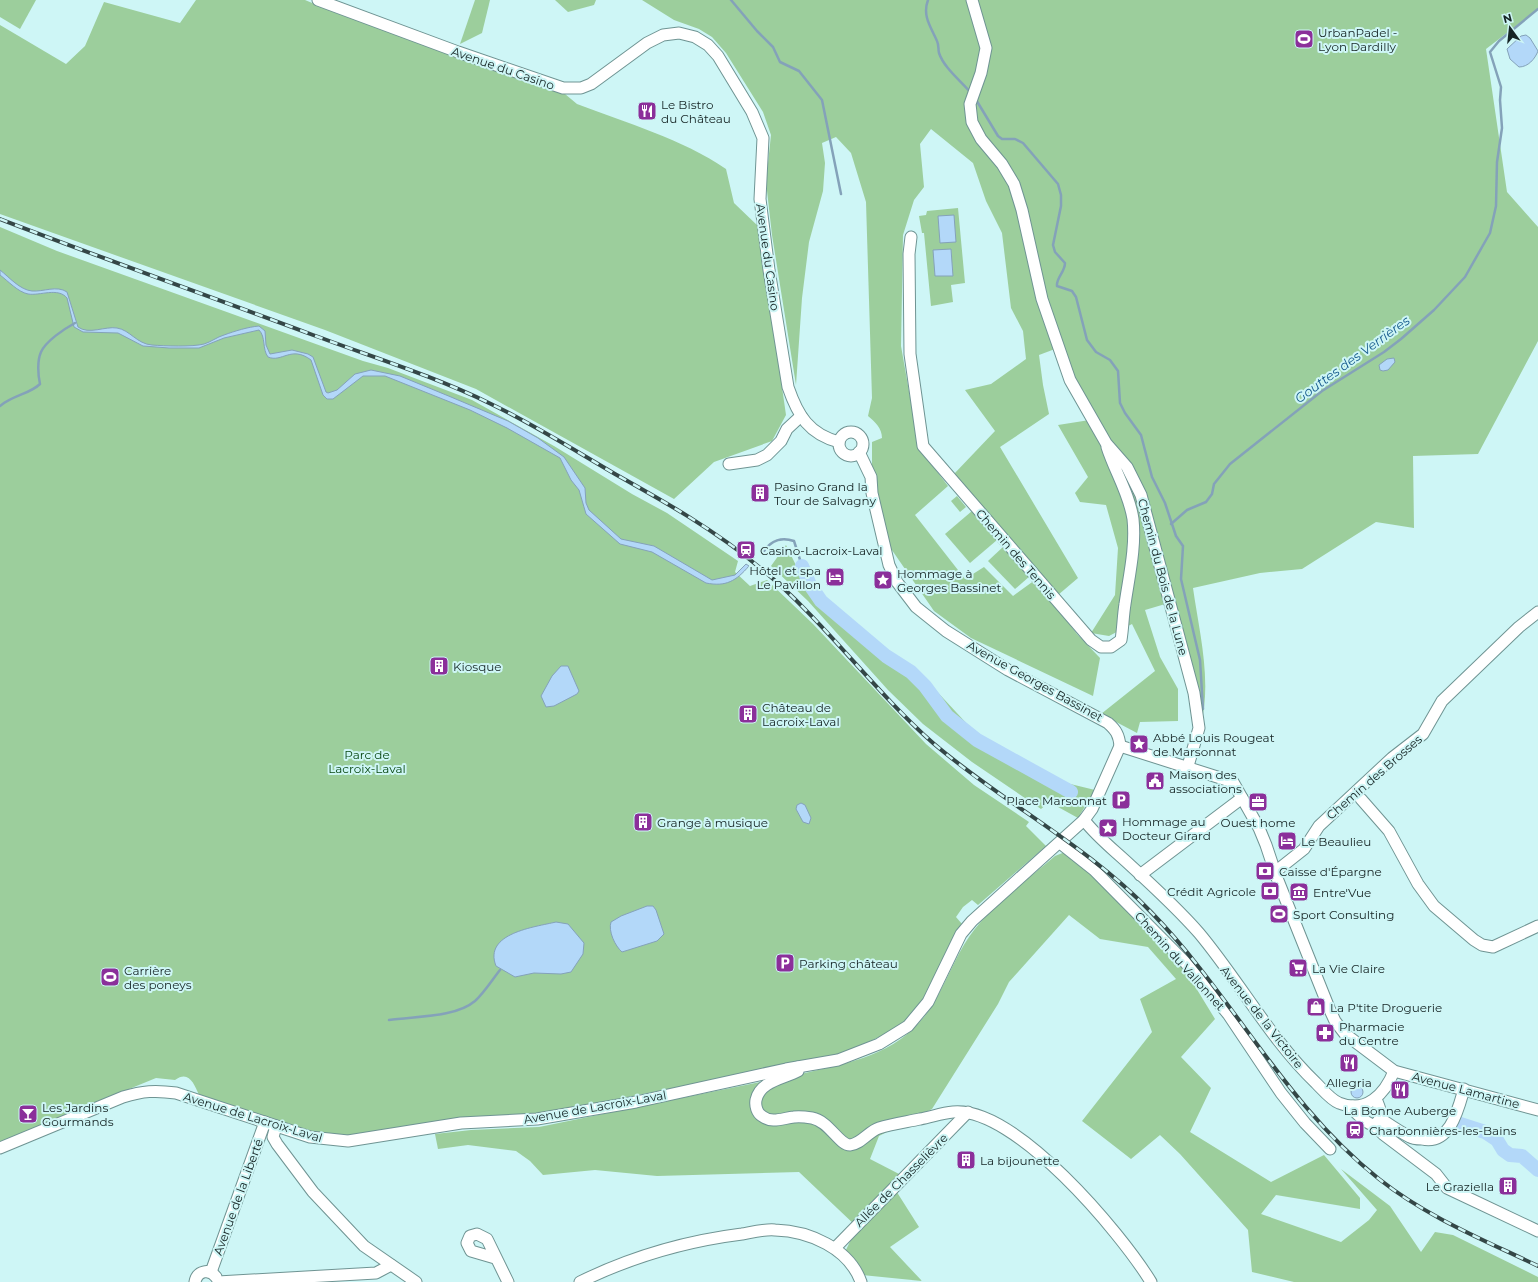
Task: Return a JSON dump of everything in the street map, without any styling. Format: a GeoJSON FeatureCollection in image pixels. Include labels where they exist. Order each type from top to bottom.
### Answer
{"type":"FeatureCollection","features":[{"type":"Feature","properties":{"kind":"street","name":"Avenue du Casino"},"geometry":{"type":"LineString","coordinates":[[318,0],[458,52],[563,88],[581,88],[591,84],[647,44],[663,35],[679,33],[695,37],[708,45],[718,56],[741,92],[763,138],[760,199],[767,255],[788,387],[794,406],[804,419]]}},
{"type":"Feature","properties":{"kind":"street","name":"Chemin du Bois de la Lune"},"geometry":{"type":"LineString","coordinates":[[972,0],[986,48],[982,73],[970,105],[972,122],[977,132],[1007,170],[1014,184],[1022,210],[1042,299],[1070,380],[1106,443],[1127,467],[1140,495],[1194,693],[1198,728],[1188,766]]}},
{"type":"Feature","properties":{"kind":"street","name":"Chemin des Tennis"},"geometry":{"type":"LineString","coordinates":[[911,237],[909,254],[910,354],[923,446],[1091,640],[1101,647],[1111,647],[1121,640],[1132,557],[1133,519],[1124,484],[1111,460],[1106,443]]}},
{"type":"Feature","properties":{"kind":"street"},"geometry":{"type":"LineString","coordinates":[[729,464],[757,460],[767,455],[781,441],[787,429],[804,419],[842,438]]}},
{"type":"Feature","properties":{"kind":"street"},"geometry":{"type":"LineString","coordinates":[[851,432],[860,436],[862,446],[856,454],[843,452],[842,438],[851,432]]}},
{"type":"Feature","properties":{"kind":"street","name":"Avenue Georges Bassinet"},"geometry":{"type":"LineString","coordinates":[[856,454],[872,477],[872,493],[885,554],[897,582],[916,607],[930,620],[1008,670],[1108,722],[1116,730],[1119,737],[1120,746]]}},
{"type":"Feature","properties":{"kind":"street","name":"Chemin des Brosses"},"geometry":{"type":"LineString","coordinates":[[1275,871],[1304,849],[1319,826],[1392,758],[1423,734],[1442,701],[1511,634],[1538,612]]}},
{"type":"Feature","properties":{"kind":"street"},"geometry":{"type":"LineString","coordinates":[[1120,746],[1188,766],[1233,782],[1259,828],[1335,1021],[1350,1038],[1394,1071],[1376,1099],[1365,1105],[1353,1106],[1353,1110],[1369,1124],[1378,1122],[1410,1137],[1427,1140],[1437,1139],[1450,1126],[1458,1112],[1464,1089]]}},
{"type":"Feature","properties":{"kind":"street","name":"Avenue de Lacroix-Laval"},"geometry":{"type":"LineString","coordinates":[[0,1148],[123,1097],[139,1092],[156,1090],[176,1093],[310,1137],[348,1141],[461,1123],[537,1119],[636,1102],[798,1067],[838,1060],[879,1044],[908,1026],[928,1002],[961,934],[972,921],[1060,843],[1081,823],[1092,809],[1120,746]]}},
{"type":"Feature","properties":{"kind":"street"},"geometry":{"type":"LineString","coordinates":[[1140,875],[1242,798]]}},
{"type":"Feature","properties":{"kind":"street"},"geometry":{"type":"LineString","coordinates":[[1361,799],[1389,831],[1418,884],[1434,906],[1474,940],[1482,945],[1493,947],[1538,926]]}},
{"type":"Feature","properties":{"kind":"street","name":"Avenue de la Victoire"},"geometry":{"type":"LineString","coordinates":[[1081,823],[1129,868],[1140,875],[1198,933],[1278,1041],[1302,1070],[1338,1103],[1353,1106]]}},
{"type":"Feature","properties":{"kind":"street","name":"Chemin du Vallonnet"},"geometry":{"type":"LineString","coordinates":[[1060,843],[1094,870],[1184,962],[1228,1014],[1281,1093],[1305,1123],[1330,1149]]}},
{"type":"Feature","properties":{"kind":"street"},"geometry":{"type":"LineString","coordinates":[[798,1067],[798,1071],[766,1084],[758,1092],[756,1104],[759,1114],[766,1119],[775,1120],[793,1117],[815,1119],[828,1127],[842,1143],[849,1145],[856,1143],[877,1129],[952,1112],[968,1112],[978,1115],[1010,1133],[1045,1159],[1088,1201],[1125,1244],[1151,1282]]}},
{"type":"Feature","properties":{"kind":"street","name":"Avenue Lamartine"},"geometry":{"type":"LineString","coordinates":[[1394,1071],[1538,1110]]}},
{"type":"Feature","properties":{"kind":"street"},"geometry":{"type":"LineString","coordinates":[[1376,1099],[1382,1113],[1378,1122],[1383,1134],[1436,1174],[1447,1188],[1538,1231]]}},
{"type":"Feature","properties":{"kind":"street","name":"Allée de Chasselièvre"},"geometry":{"type":"LineString","coordinates":[[835,1248],[968,1112]]}},
{"type":"Feature","properties":{"kind":"street","name":"Avenue de la Liberté"},"geometry":{"type":"LineString","coordinates":[[211,1272],[265,1122]]}},
{"type":"Feature","properties":{"kind":"street"},"geometry":{"type":"LineString","coordinates":[[276,1126],[273,1138],[314,1192],[364,1246],[416,1282]]}},
{"type":"Feature","properties":{"kind":"street"},"geometry":{"type":"LineString","coordinates":[[580,1282],[603,1271],[650,1254],[717,1237],[773,1230],[793,1231],[835,1248],[852,1267],[861,1282]]}},
{"type":"Feature","properties":{"kind":"street"},"geometry":{"type":"LineString","coordinates":[[495,1258],[508,1282]]}},
{"type":"Feature","properties":{"kind":"street"},"geometry":{"type":"LineString","coordinates":[[195,1282],[200,1273],[211,1272],[216,1276],[218,1282],[376,1273],[391,1265]]}},
{"type":"Feature","properties":{"kind":"green space"},"geometry":{"type":"Polygon","coordinates":[[[0,0],[36,0],[20,29],[0,17],[0,0]]]}},
{"type":"Feature","properties":{"kind":"green space"},"geometry":{"type":"Polygon","coordinates":[[[196,0],[305,0],[336,13],[565,94],[577,104],[673,140],[709,158],[726,169],[734,203],[759,227],[786,415],[772,441],[714,462],[674,499],[476,389],[325,330],[0,214],[0,25],[66,64],[85,46],[104,2],[180,23],[196,0]]]}},
{"type":"Feature","properties":{"kind":"green space"},"geometry":{"type":"Polygon","coordinates":[[[475,0],[490,0],[482,33],[460,44],[475,0]]]}},
{"type":"Feature","properties":{"kind":"green space"},"geometry":{"type":"Polygon","coordinates":[[[555,0],[596,0],[594,5],[568,12],[555,0]]]}},
{"type":"Feature","properties":{"kind":"green space"},"geometry":{"type":"Polygon","coordinates":[[[642,0],[1538,0],[1538,9],[1486,49],[1507,192],[1538,227],[1538,341],[1478,454],[1413,456],[1414,528],[1376,522],[1302,569],[1260,573],[1193,588],[1205,673],[1204,707],[1201,724],[1172,602],[1145,610],[1160,657],[1178,689],[1178,721],[1140,722],[1137,733],[1101,714],[1155,671],[1132,624],[1109,636],[1091,633],[1115,595],[1118,548],[1106,505],[1080,502],[1075,493],[1088,477],[1058,425],[1096,419],[1073,380],[1063,346],[1039,355],[1049,414],[1000,447],[1078,578],[1058,595],[954,474],[995,431],[965,390],[991,384],[1026,359],[1023,331],[1011,308],[1002,233],[986,201],[973,163],[931,129],[920,144],[924,187],[914,200],[903,235],[901,346],[919,448],[948,486],[915,515],[965,579],[984,567],[1013,596],[1035,580],[1077,634],[1100,658],[1093,696],[971,638],[934,611],[885,540],[872,470],[872,442],[882,438],[882,434],[878,426],[868,416],[872,398],[866,202],[851,153],[836,137],[822,143],[825,163],[823,191],[809,242],[802,298],[796,385],[772,235],[766,182],[771,135],[763,112],[726,53],[712,37],[699,29],[674,20],[642,0]]]}},
{"type":"Feature","properties":{"kind":"green space"},"geometry":{"type":"Polygon","coordinates":[[[958,208],[965,283],[951,285],[953,302],[931,306],[924,233],[922,233],[919,216],[926,215],[927,211],[958,208]]]}},
{"type":"Feature","properties":{"kind":"green space","name":"Parc de Lacroix-Laval"},"geometry":{"type":"Polygon","coordinates":[[[0,227],[57,251],[363,361],[388,368],[472,400],[554,446],[632,494],[667,513],[738,561],[735,572],[750,586],[767,580],[813,624],[926,744],[974,785],[1029,822],[1026,826],[1046,846],[978,905],[972,900],[963,907],[956,917],[962,924],[924,1000],[911,1016],[894,1030],[840,1055],[522,1118],[345,1138],[318,1136],[284,1122],[250,1113],[199,1095],[193,1083],[187,1077],[180,1077],[175,1080],[156,1078],[0,1142],[0,227]]]}},
{"type":"Feature","properties":{"kind":"green space"},"geometry":{"type":"Polygon","coordinates":[[[957,496],[966,507],[960,512],[951,501],[957,496]]]}},
{"type":"Feature","properties":{"kind":"green space"},"geometry":{"type":"Polygon","coordinates":[[[972,511],[997,540],[970,563],[945,534],[972,511]]]}},
{"type":"Feature","properties":{"kind":"green space"},"geometry":{"type":"Polygon","coordinates":[[[786,545],[812,598],[888,662],[930,684],[982,740],[1054,780],[1095,790],[1078,818],[1049,802],[1041,809],[972,762],[923,724],[888,690],[808,601],[771,566],[786,545]]]}},
{"type":"Feature","properties":{"kind":"green space"},"geometry":{"type":"Polygon","coordinates":[[[1004,546],[1030,576],[1015,589],[988,561],[1004,546]]]}},
{"type":"Feature","properties":{"kind":"green space"},"geometry":{"type":"Polygon","coordinates":[[[1065,852],[1102,883],[1182,965],[1215,1019],[1181,1057],[1211,1088],[1190,1132],[1271,1182],[1324,1155],[1360,1198],[1360,1209],[1276,1195],[1261,1214],[1341,1242],[1369,1220],[1377,1210],[1341,1169],[1390,1206],[1421,1252],[1435,1232],[1453,1235],[1538,1277],[1538,1282],[1294,1282],[1252,1272],[1248,1230],[1180,1154],[1160,1135],[1131,1159],[1082,1121],[1152,1032],[1140,999],[1176,979],[1148,947],[1100,939],[1069,915],[1009,982],[998,1004],[932,1109],[879,1136],[870,1159],[901,1175],[893,1186],[919,1227],[890,1247],[922,1281],[862,1275],[845,1252],[857,1227],[799,1172],[657,1176],[595,1170],[543,1175],[530,1161],[516,1151],[468,1145],[438,1149],[435,1134],[471,1130],[539,1127],[805,1073],[843,1064],[879,1052],[895,1043],[923,1018],[944,985],[964,944],[988,914],[1009,894],[1055,856],[1065,852]]]}},
{"type":"Feature","properties":{"kind":"water"},"geometry":{"type":"Polygon","coordinates":[[[1526,35],[1530,38],[1538,51],[1531,62],[1525,66],[1519,67],[1510,59],[1507,49],[1521,36],[1526,35]]]}},
{"type":"Feature","properties":{"kind":"water"},"geometry":{"type":"Polygon","coordinates":[[[954,215],[956,242],[940,243],[938,216],[954,215]]]}},
{"type":"Feature","properties":{"kind":"water"},"geometry":{"type":"Polygon","coordinates":[[[951,249],[953,276],[935,276],[933,250],[951,249]]]}},
{"type":"Feature","properties":{"kind":"water"},"geometry":{"type":"Polygon","coordinates":[[[0,270],[19,286],[28,290],[36,291],[59,289],[67,292],[78,327],[82,329],[92,330],[117,328],[126,331],[138,340],[147,344],[186,346],[204,344],[233,332],[259,326],[265,331],[266,345],[270,354],[292,350],[308,354],[313,357],[326,392],[328,393],[337,390],[355,374],[371,370],[400,376],[508,421],[538,438],[564,457],[585,488],[586,503],[589,510],[621,539],[654,546],[712,580],[735,575],[746,564],[749,566],[740,576],[730,582],[719,584],[706,583],[652,552],[620,544],[586,514],[579,490],[571,480],[560,458],[507,428],[470,410],[385,376],[363,376],[333,399],[327,399],[323,395],[311,360],[298,354],[278,358],[268,357],[265,350],[263,336],[259,330],[224,338],[199,348],[143,346],[118,333],[83,332],[74,327],[67,298],[63,295],[54,292],[33,294],[24,293],[0,275],[0,270]]]}},
{"type":"Feature","properties":{"kind":"water"},"geometry":{"type":"Polygon","coordinates":[[[1394,358],[1395,362],[1388,370],[1380,370],[1379,365],[1387,359],[1394,358]]]}},
{"type":"Feature","properties":{"kind":"water"},"geometry":{"type":"Polygon","coordinates":[[[561,666],[568,666],[579,691],[577,694],[554,706],[546,707],[541,696],[552,676],[561,666]]]}},
{"type":"Feature","properties":{"kind":"water"},"geometry":{"type":"Polygon","coordinates":[[[801,803],[805,805],[811,818],[809,824],[803,822],[796,809],[797,805],[801,803]]]}},
{"type":"Feature","properties":{"kind":"water"},"geometry":{"type":"Polygon","coordinates":[[[647,906],[653,906],[656,910],[664,934],[657,941],[622,952],[617,946],[610,930],[611,922],[621,916],[647,906]]]}},
{"type":"Feature","properties":{"kind":"water"},"geometry":{"type":"Polygon","coordinates":[[[556,922],[568,924],[584,943],[583,954],[571,972],[561,974],[534,973],[515,977],[496,966],[494,955],[497,946],[504,939],[524,929],[556,922]]]}},
{"type":"Feature","properties":{"kind":"water"},"geometry":{"type":"Polygon","coordinates":[[[1355,1086],[1359,1086],[1363,1092],[1359,1098],[1355,1098],[1351,1094],[1351,1090],[1355,1086]]]}},
{"type":"Feature","properties":{"kind":"waterway"},"geometry":{"type":"LineString","coordinates":[[731,0],[757,31],[773,47],[780,62],[799,71],[822,100],[841,194]]}},
{"type":"Feature","properties":{"kind":"waterway"},"geometry":{"type":"LineString","coordinates":[[928,0],[926,6],[927,16],[938,42],[941,59],[971,93]]}},
{"type":"Feature","properties":{"kind":"waterway","name":"Gouttes des Verrières"},"geometry":{"type":"LineString","coordinates":[[1171,524],[1187,510],[1206,502],[1212,494],[1214,484],[1230,464],[1322,391],[1384,352],[1401,339],[1434,310],[1465,277],[1490,233],[1496,206],[1497,162],[1502,128],[1500,100],[1501,87],[1490,52],[1499,41],[1538,9]]}},
{"type":"Feature","properties":{"kind":"waterway"},"geometry":{"type":"LineString","coordinates":[[975,98],[998,136],[1002,139],[1015,139],[1023,143],[1058,184],[1061,195],[1061,206],[1053,245],[1055,252],[1065,263],[1065,266],[1058,280],[1057,286],[1072,291],[1076,297],[1087,340],[1096,352],[1110,360],[1118,371],[1120,403],[1125,413],[1141,435],[1152,477],[1165,503],[1176,536],[1183,546],[1181,579],[1200,660],[1203,709]]}},
{"type":"Feature","properties":{"kind":"waterway"},"geometry":{"type":"LineString","coordinates":[[0,406],[10,399],[31,390],[40,384],[38,368],[43,348],[61,332],[75,323]]}},
{"type":"Feature","properties":{"kind":"waterway"},"geometry":{"type":"LineString","coordinates":[[764,551],[770,544],[777,540],[785,539],[794,541],[802,566]]}},
{"type":"Feature","properties":{"kind":"waterway"},"geometry":{"type":"LineString","coordinates":[[802,566],[810,585],[821,601],[886,656],[911,672],[925,686],[947,716],[977,740],[1071,792]]}},
{"type":"Feature","properties":{"kind":"waterway"},"geometry":{"type":"LineString","coordinates":[[389,1020],[434,1015],[457,1011],[467,1007],[478,998],[500,970]]}},
{"type":"Feature","properties":{"kind":"waterway"},"geometry":{"type":"LineString","coordinates":[[1454,1122],[1485,1132],[1497,1140],[1503,1150],[1510,1155],[1522,1156],[1538,1170]]}},
{"type":"Feature","properties":{"kind":"railway"},"geometry":{"type":"LineString","coordinates":[[0,219],[447,384],[507,412],[538,429],[671,506],[725,541],[782,587],[826,631],[910,722],[933,743],[960,765],[1100,866],[1151,912],[1181,945],[1208,979],[1288,1085],[1346,1150],[1379,1179],[1416,1205],[1456,1227],[1538,1266]]}},
{"type":"Feature","properties":{"kind":"place","name":"UrbanPadel - Lyon Dardilly"},"geometry":{"type":"Point","coordinates":[1304,39]}},
{"type":"Feature","properties":{"kind":"place","name":"Le Bistro du Château"},"geometry":{"type":"Point","coordinates":[647,111]}},
{"type":"Feature","properties":{"kind":"place","name":"Pasino Grand la Tour de Salvagny"},"geometry":{"type":"Point","coordinates":[760,493]}},
{"type":"Feature","properties":{"kind":"place","name":"Casino-Lacroix-Laval"},"geometry":{"type":"Point","coordinates":[746,550]}},
{"type":"Feature","properties":{"kind":"place","name":"Hôtel et spa Le Pavillon"},"geometry":{"type":"Point","coordinates":[835,577]}},
{"type":"Feature","properties":{"kind":"place","name":"Hommage à Georges Bassinet"},"geometry":{"type":"Point","coordinates":[883,580]}},
{"type":"Feature","properties":{"kind":"place","name":"Kiosque"},"geometry":{"type":"Point","coordinates":[439,666]}},
{"type":"Feature","properties":{"kind":"place","name":"Château de Lacroix-Laval"},"geometry":{"type":"Point","coordinates":[748,714]}},
{"type":"Feature","properties":{"kind":"place","name":"Abbé Louis Rougeat de Marsonnat"},"geometry":{"type":"Point","coordinates":[1139,744]}},
{"type":"Feature","properties":{"kind":"place","name":"Maison des associations"},"geometry":{"type":"Point","coordinates":[1155,781]}},
{"type":"Feature","properties":{"kind":"place","name":"Place Marsonnat"},"geometry":{"type":"Point","coordinates":[1121,800]}},
{"type":"Feature","properties":{"kind":"place","name":"Ouest home"},"geometry":{"type":"Point","coordinates":[1258,802]}},
{"type":"Feature","properties":{"kind":"place","name":"Grange à musique"},"geometry":{"type":"Point","coordinates":[643,822]}},
{"type":"Feature","properties":{"kind":"place","name":"Hommage au Docteur Girard"},"geometry":{"type":"Point","coordinates":[1108,828]}},
{"type":"Feature","properties":{"kind":"place","name":"Le Beaulieu"},"geometry":{"type":"Point","coordinates":[1287,841]}},
{"type":"Feature","properties":{"kind":"place","name":"Caisse d'Épargne"},"geometry":{"type":"Point","coordinates":[1265,871]}},
{"type":"Feature","properties":{"kind":"place","name":"Crédit Agricole"},"geometry":{"type":"Point","coordinates":[1270,891]}},
{"type":"Feature","properties":{"kind":"place","name":"Entre'Vue"},"geometry":{"type":"Point","coordinates":[1299,892]}},
{"type":"Feature","properties":{"kind":"place","name":"Sport Consulting"},"geometry":{"type":"Point","coordinates":[1279,914]}},
{"type":"Feature","properties":{"kind":"place","name":"Parking château"},"geometry":{"type":"Point","coordinates":[785,963]}},
{"type":"Feature","properties":{"kind":"place","name":"La Vie Claire"},"geometry":{"type":"Point","coordinates":[1298,968]}},
{"type":"Feature","properties":{"kind":"place","name":"Carrière des poneys"},"geometry":{"type":"Point","coordinates":[110,977]}},
{"type":"Feature","properties":{"kind":"place","name":"La P'tite Droguerie"},"geometry":{"type":"Point","coordinates":[1316,1007]}},
{"type":"Feature","properties":{"kind":"place","name":"Pharmacie du Centre"},"geometry":{"type":"Point","coordinates":[1325,1033]}},
{"type":"Feature","properties":{"kind":"place","name":"Allegria"},"geometry":{"type":"Point","coordinates":[1349,1063]}},
{"type":"Feature","properties":{"kind":"place","name":"La Bonne Auberge"},"geometry":{"type":"Point","coordinates":[1400,1090]}},
{"type":"Feature","properties":{"kind":"place","name":"Les Jardins Gourmands"},"geometry":{"type":"Point","coordinates":[28,1114]}},
{"type":"Feature","properties":{"kind":"place","name":"Charbonnières-les-Bains"},"geometry":{"type":"Point","coordinates":[1355,1130]}},
{"type":"Feature","properties":{"kind":"place","name":"La bijounette"},"geometry":{"type":"Point","coordinates":[966,1160]}},
{"type":"Feature","properties":{"kind":"place","name":"Le Graziella"},"geometry":{"type":"Point","coordinates":[1508,1186]}}]}
